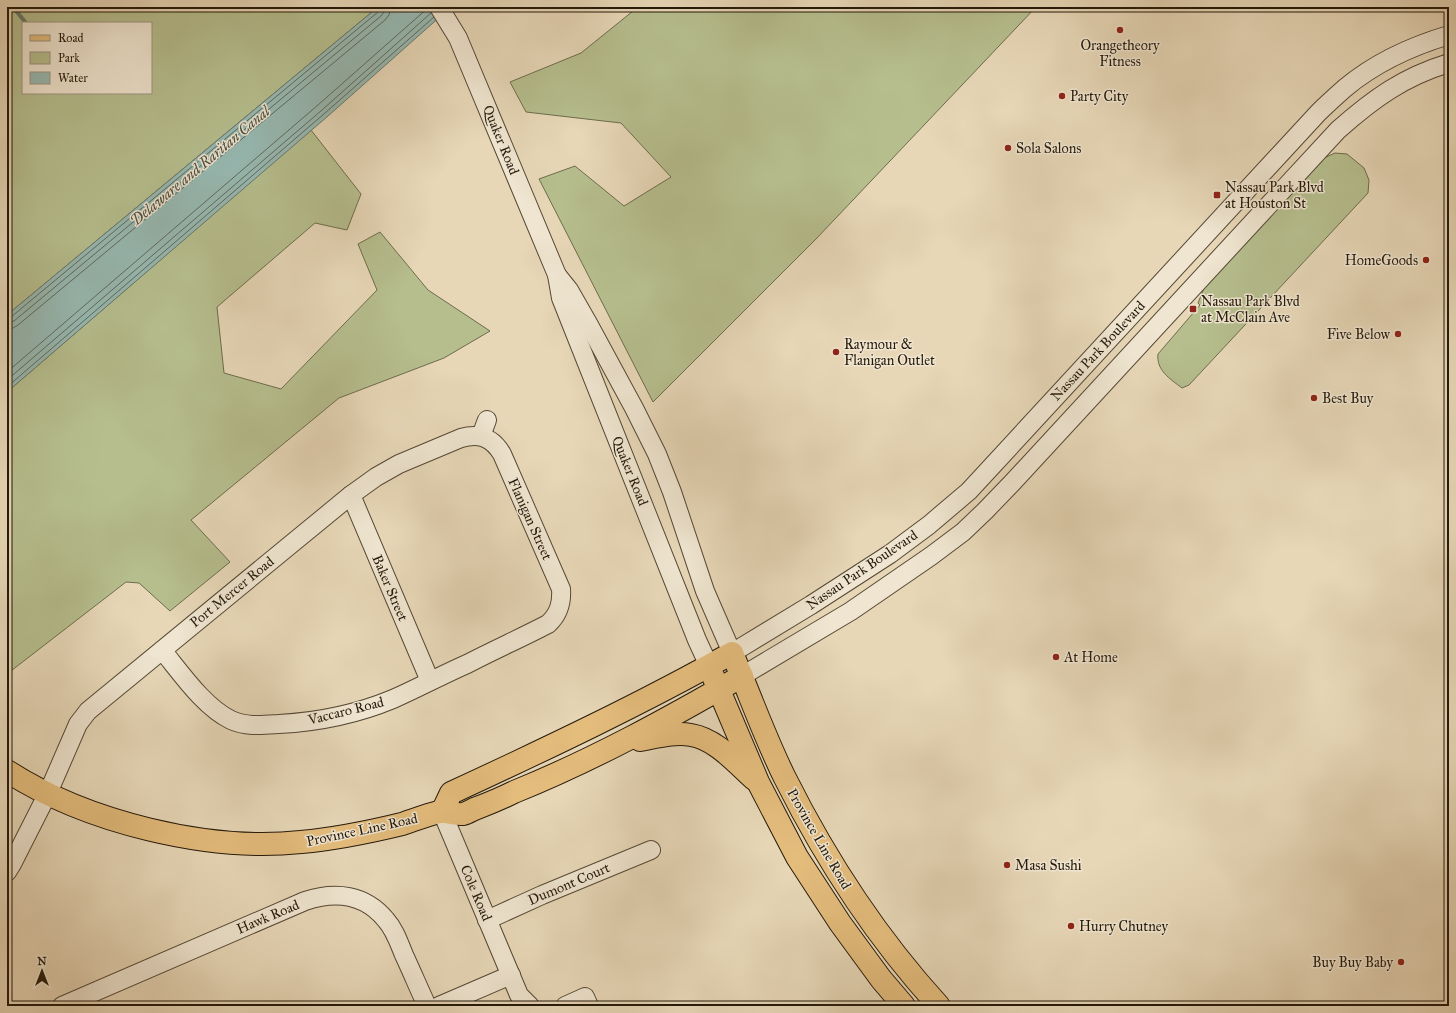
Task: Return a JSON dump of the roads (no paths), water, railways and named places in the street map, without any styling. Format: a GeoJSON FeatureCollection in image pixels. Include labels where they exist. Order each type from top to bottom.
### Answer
{"type":"FeatureCollection","features":[{"type":"Feature","properties":{"kind":"main road"},"geometry":{"type":"LineString","coordinates":[[442,812],[451,793],[574,736],[732,653],[742,676]]}},
{"type":"Feature","properties":{"kind":"main road"},"geometry":{"type":"LineString","coordinates":[[709,666],[719,690]]}},
{"type":"Feature","properties":{"kind":"main road","name":"Province Line Road"},"geometry":{"type":"LineString","coordinates":[[7,771],[48,793],[81,808],[125,823],[166,833],[210,840],[256,844],[299,842],[334,838],[404,823],[442,812],[463,814],[546,779],[617,745],[742,676],[755,712],[784,777],[833,866],[851,894],[890,948],[918,984],[939,1006]]}},
{"type":"Feature","properties":{"kind":"main road","name":"Province Line Road"},"geometry":{"type":"LineString","coordinates":[[719,690],[758,782],[797,858],[840,923],[881,979],[904,1006]]}},
{"type":"Feature","properties":{"kind":"main road"},"geometry":{"type":"LineString","coordinates":[[617,745],[663,735],[693,735],[705,739],[718,747],[758,782]]}},
{"type":"Feature","properties":{"kind":"street","name":"Quaker Road"},"geometry":{"type":"LineString","coordinates":[[442,11],[458,38],[557,275],[561,298],[697,640],[709,666]]}},
{"type":"Feature","properties":{"kind":"street","name":"Nassau Park Boulevard"},"geometry":{"type":"LineString","coordinates":[[732,653],[884,558],[929,525],[969,491],[1305,126],[1346,87],[1370,70],[1403,51],[1427,41],[1449,35]]}},
{"type":"Feature","properties":{"kind":"street","name":"Nassau Park Boulevard"},"geometry":{"type":"LineString","coordinates":[[742,676],[851,611],[931,556],[962,532],[1012,483],[1338,130],[1363,108],[1404,80],[1449,62]]}},
{"type":"Feature","properties":{"kind":"street","name":"Quaker Road"},"geometry":{"type":"LineString","coordinates":[[557,275],[569,290],[589,325],[657,454],[672,492],[705,591],[732,653]]}},
{"type":"Feature","properties":{"kind":"street"},"geometry":{"type":"LineString","coordinates":[[1104,344],[1121,365]]}},
{"type":"Feature","properties":{"kind":"street"},"geometry":{"type":"LineString","coordinates":[[481,436],[488,420]]}},
{"type":"Feature","properties":{"kind":"street","name":"Port Mercer Road"},"geometry":{"type":"LineString","coordinates":[[7,872],[48,793],[78,724],[88,711],[351,495],[376,477],[400,464],[461,438],[472,435],[481,436]]}},
{"type":"Feature","properties":{"kind":"street","name":"Flanigan Street"},"geometry":{"type":"LineString","coordinates":[[481,436],[491,441],[498,447],[502,454],[561,590],[565,608],[544,626]]}},
{"type":"Feature","properties":{"kind":"street","name":"Baker Street"},"geometry":{"type":"LineString","coordinates":[[351,495],[430,682]]}},
{"type":"Feature","properties":{"kind":"street","name":"Vaccaro Road"},"geometry":{"type":"LineString","coordinates":[[162,650],[208,704],[219,714],[233,721],[264,725],[326,719],[363,710],[393,699],[430,682],[544,626]]}},
{"type":"Feature","properties":{"kind":"street","name":"Cole Road"},"geometry":{"type":"LineString","coordinates":[[442,812],[519,995],[530,1006]]}},
{"type":"Feature","properties":{"kind":"street","name":"Dumont Court"},"geometry":{"type":"LineString","coordinates":[[487,920],[652,850]]}},
{"type":"Feature","properties":{"kind":"street","name":"Hawk Road"},"geometry":{"type":"LineString","coordinates":[[62,1006],[305,900],[319,896],[335,895],[348,896],[363,902],[376,910],[386,920],[394,932],[427,1006]]}},
{"type":"Feature","properties":{"kind":"street"},"geometry":{"type":"LineString","coordinates":[[439,1006],[511,975]]}},
{"type":"Feature","properties":{"kind":"street"},"geometry":{"type":"LineString","coordinates":[[565,1006],[585,997],[589,1006]]}},
{"type":"Feature","properties":{"kind":"water","name":"Delaware and Raritan Canal"},"geometry":{"type":"Polygon","coordinates":[[[378,7],[451,7],[328,116],[7,392],[7,315],[378,7]]]}},
{"type":"Feature","properties":{"kind":"waterway"},"geometry":{"type":"LineString","coordinates":[[13,7],[25,22]]}},
{"type":"Feature","properties":{"kind":"place","name":"Orangetheory Fitness"},"geometry":{"type":"Point","coordinates":[1120,30]}},
{"type":"Feature","properties":{"kind":"place","name":"Party City"},"geometry":{"type":"Point","coordinates":[1062,96]}},
{"type":"Feature","properties":{"kind":"place","name":"Sola Salons"},"geometry":{"type":"Point","coordinates":[1008,148]}},
{"type":"Feature","properties":{"kind":"place","name":"Nassau Park Blvd at Houston St"},"geometry":{"type":"Point","coordinates":[1217,195]}},
{"type":"Feature","properties":{"kind":"place","name":"HomeGoods"},"geometry":{"type":"Point","coordinates":[1426,260]}},
{"type":"Feature","properties":{"kind":"place","name":"Nassau Park Blvd at McClain Ave"},"geometry":{"type":"Point","coordinates":[1193,309]}},
{"type":"Feature","properties":{"kind":"place","name":"Five Below"},"geometry":{"type":"Point","coordinates":[1398,334]}},
{"type":"Feature","properties":{"kind":"place","name":"Raymour & Flanigan Outlet"},"geometry":{"type":"Point","coordinates":[836,352]}},
{"type":"Feature","properties":{"kind":"place","name":"Best Buy"},"geometry":{"type":"Point","coordinates":[1314,398]}},
{"type":"Feature","properties":{"kind":"place","name":"At Home"},"geometry":{"type":"Point","coordinates":[1056,657]}},
{"type":"Feature","properties":{"kind":"place","name":"Masa Sushi"},"geometry":{"type":"Point","coordinates":[1007,865]}},
{"type":"Feature","properties":{"kind":"place","name":"Hurry Chutney"},"geometry":{"type":"Point","coordinates":[1071,926]}},
{"type":"Feature","properties":{"kind":"place","name":"Buy Buy Baby"},"geometry":{"type":"Point","coordinates":[1401,962]}}]}
